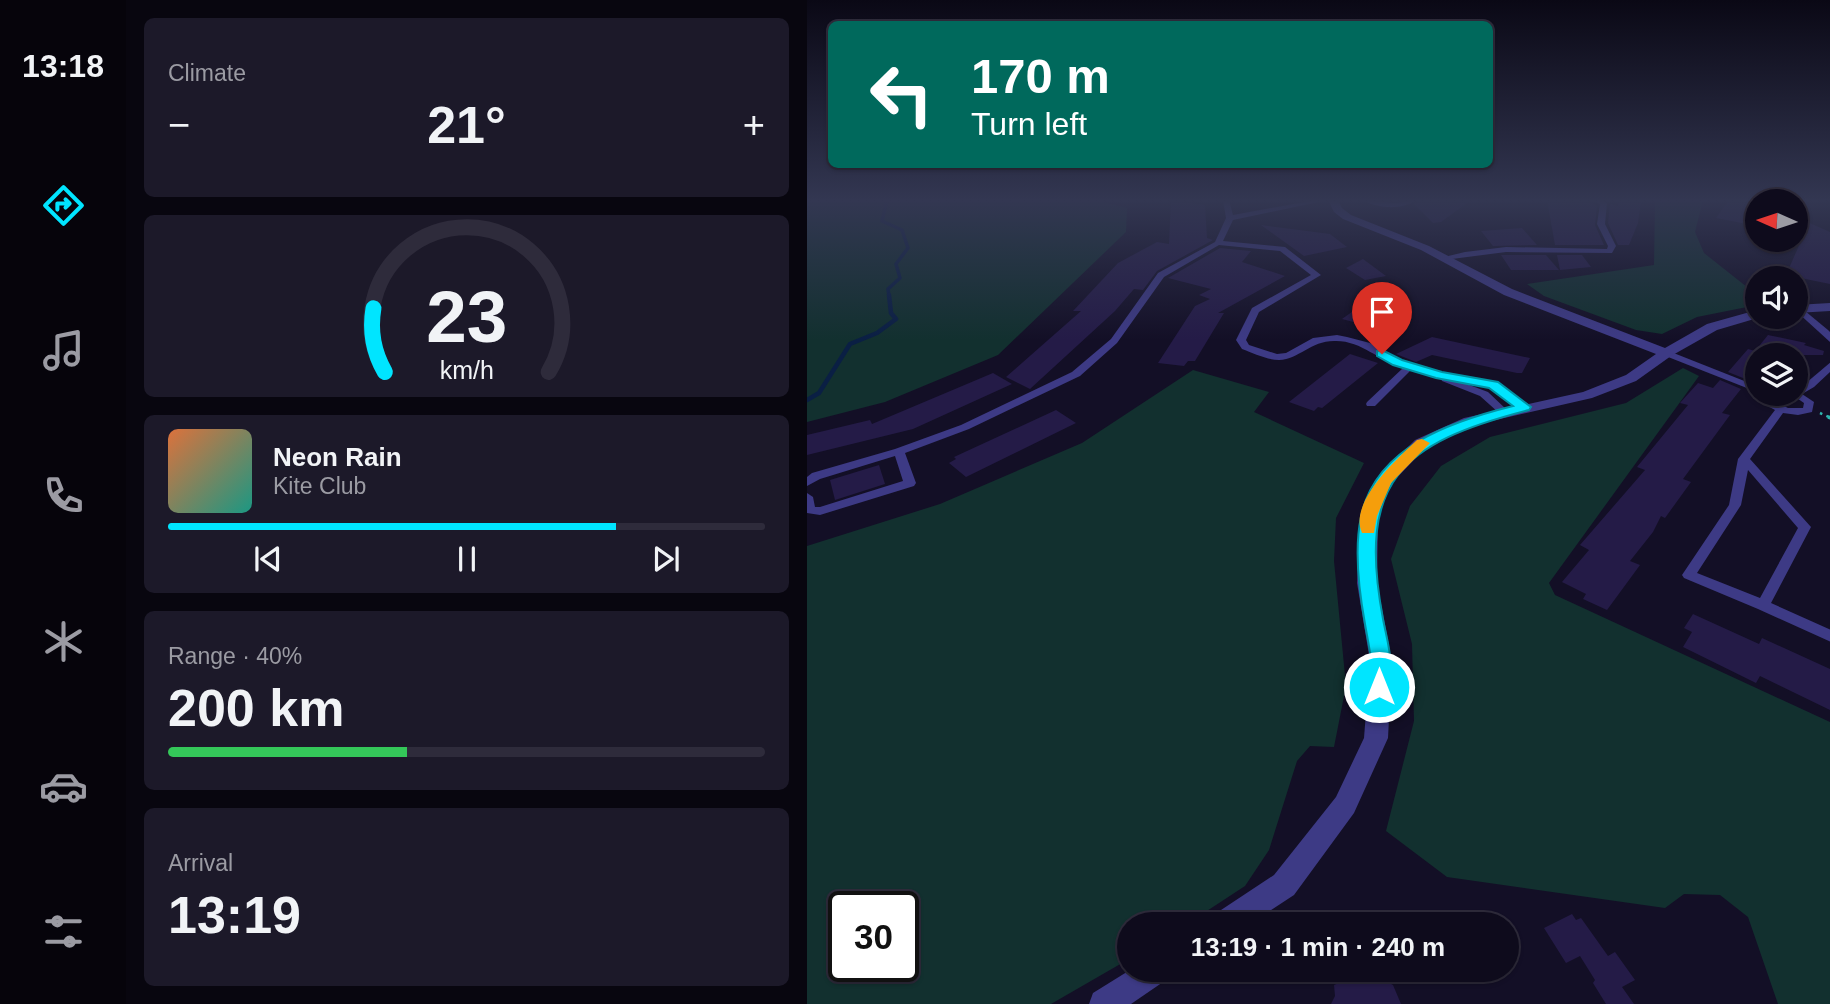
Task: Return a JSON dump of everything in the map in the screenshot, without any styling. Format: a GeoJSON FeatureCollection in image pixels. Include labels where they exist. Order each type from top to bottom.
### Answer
{"type":"FeatureCollection","features":[{"type":"Feature","properties":{"kind":"street"},"geometry":{"type":"LineString","coordinates":[[1418,247],[1508,292],[1666,353]]}},
{"type":"Feature","properties":{"kind":"street"},"geometry":{"type":"LineString","coordinates":[[1808,308],[1830,307]]}},
{"type":"Feature","properties":{"kind":"street"},"geometry":{"type":"LineString","coordinates":[[1243,912],[1284,885],[1345,804],[1376,738],[1381,661],[1367,583],[1369,516],[1384,481],[1421,443],[1469,421],[1587,395],[1631,378],[1666,353],[1712,327],[1745,317]]}},
{"type":"Feature","properties":{"kind":"street"},"geometry":{"type":"LineString","coordinates":[[1104,1004],[1138,982]]}},
{"type":"Feature","properties":{"kind":"lane"},"geometry":{"type":"LineString","coordinates":[[807,482],[816,476],[899,451],[965,427],[1076,374],[1114,341],[1161,275],[1211,247]]}},
{"type":"Feature","properties":{"kind":"lane"},"geometry":{"type":"LineString","coordinates":[[1259,247],[1282,249],[1317,275],[1254,310],[1240,340],[1242,345],[1277,357],[1296,351],[1306,343],[1337,338],[1367,345],[1397,362],[1440,375],[1493,385],[1514,409]]}},
{"type":"Feature","properties":{"kind":"lane"},"geometry":{"type":"LineString","coordinates":[[1444,258],[1474,252],[1551,247],[1609,251],[1611,247]]}},
{"type":"Feature","properties":{"kind":"lane"},"geometry":{"type":"LineString","coordinates":[[1808,318],[1825,332],[1830,340]]}},
{"type":"Feature","properties":{"kind":"lane"},"geometry":{"type":"LineString","coordinates":[[1666,353],[1745,385]]}},
{"type":"Feature","properties":{"kind":"lane"},"geometry":{"type":"LineString","coordinates":[[1808,386],[1830,365]]}},
{"type":"Feature","properties":{"kind":"lane"},"geometry":{"type":"LineString","coordinates":[[1371,404],[1410,366]]}},
{"type":"Feature","properties":{"kind":"lane"},"geometry":{"type":"LineString","coordinates":[[1440,375],[1514,409]]}},
{"type":"Feature","properties":{"kind":"lane"},"geometry":{"type":"LineString","coordinates":[[1774,406],[1781,410],[1800,412],[1808,410],[1808,401]]}},
{"type":"Feature","properties":{"kind":"lane"},"geometry":{"type":"LineString","coordinates":[[1781,410],[1744,459],[1735,505],[1689,575],[1763,605],[1830,637]]}},
{"type":"Feature","properties":{"kind":"lane"},"geometry":{"type":"LineString","coordinates":[[807,497],[810,510],[820,511],[910,483],[899,451]]}},
{"type":"Feature","properties":{"kind":"lane"},"geometry":{"type":"LineString","coordinates":[[1744,459],[1805,527],[1763,605]]}},
{"type":"Feature","properties":{"kind":"green space"},"geometry":{"type":"Polygon","coordinates":[[[807,247],[1111,247],[998,355],[885,402],[807,422],[807,247]]]}},
{"type":"Feature","properties":{"kind":"green space"},"geometry":{"type":"Polygon","coordinates":[[[1654,247],[1701,247],[1704,253],[1745,285],[1745,307],[1697,317],[1662,334],[1636,330],[1544,296],[1527,284],[1654,265],[1654,247]]]}},
{"type":"Feature","properties":{"kind":"green space"},"geometry":{"type":"Polygon","coordinates":[[[1683,368],[1699,376],[1549,583],[1555,595],[1830,722],[1830,1004],[1778,1004],[1748,917],[1720,895],[1684,894],[1665,908],[1447,877],[1386,831],[1414,721],[1412,644],[1391,559],[1410,506],[1441,466],[1490,437],[1626,403],[1683,368]]]}},
{"type":"Feature","properties":{"kind":"green space"},"geometry":{"type":"Polygon","coordinates":[[[1193,370],[1269,392],[1254,412],[1364,463],[1336,518],[1334,561],[1346,686],[1334,747],[1310,746],[1297,761],[1269,850],[1245,886],[1205,912],[1117,912],[1117,966],[1051,1004],[807,1004],[807,546],[940,504],[1082,443],[1193,370]]]}},
{"type":"Feature","properties":{"kind":"building"},"geometry":{"type":"Polygon","coordinates":[[[1148,247],[1201,247],[1157,271],[1143,290],[1134,289],[1115,311],[1030,389],[1006,377],[1081,311],[1073,311],[1118,263],[1148,247]]]}},
{"type":"Feature","properties":{"kind":"building"},"geometry":{"type":"Polygon","coordinates":[[[1291,247],[1347,247],[1304,256],[1291,247]]]}},
{"type":"Feature","properties":{"kind":"building"},"geometry":{"type":"Polygon","coordinates":[[[1808,247],[1830,247],[1830,284],[1808,280],[1808,266],[1790,266],[1796,252],[1808,252],[1808,247]]]}},
{"type":"Feature","properties":{"kind":"building"},"geometry":{"type":"Polygon","coordinates":[[[1220,248],[1251,251],[1242,262],[1285,276],[1218,313],[1224,313],[1195,361],[1188,361],[1184,366],[1158,363],[1195,306],[1210,299],[1199,295],[1211,289],[1168,278],[1220,248]]]}},
{"type":"Feature","properties":{"kind":"building"},"geometry":{"type":"Polygon","coordinates":[[[1501,255],[1546,255],[1559,270],[1511,270],[1501,255]]]}},
{"type":"Feature","properties":{"kind":"building"},"geometry":{"type":"Polygon","coordinates":[[[1557,255],[1582,255],[1591,267],[1560,270],[1557,255]]]}},
{"type":"Feature","properties":{"kind":"building"},"geometry":{"type":"Polygon","coordinates":[[[1363,259],[1386,276],[1365,280],[1346,268],[1363,259]]]}},
{"type":"Feature","properties":{"kind":"building"},"geometry":{"type":"Polygon","coordinates":[[[1356,309],[1411,322],[1376,328],[1342,319],[1356,309]]]}},
{"type":"Feature","properties":{"kind":"building"},"geometry":{"type":"Polygon","coordinates":[[[1768,335],[1806,343],[1762,343],[1768,335]]]}},
{"type":"Feature","properties":{"kind":"building"},"geometry":{"type":"Polygon","coordinates":[[[1432,337],[1530,358],[1522,373],[1517,373],[1432,355],[1416,362],[1396,354],[1432,337]]]}},
{"type":"Feature","properties":{"kind":"building"},"geometry":{"type":"Polygon","coordinates":[[[1808,346],[1824,351],[1823,355],[1808,355],[1808,346]]]}},
{"type":"Feature","properties":{"kind":"building"},"geometry":{"type":"Polygon","coordinates":[[[1745,352],[1745,379],[1728,372],[1745,352]]]}},
{"type":"Feature","properties":{"kind":"building"},"geometry":{"type":"Polygon","coordinates":[[[1350,354],[1378,363],[1322,408],[1318,407],[1314,411],[1289,402],[1350,354]]]}},
{"type":"Feature","properties":{"kind":"building"},"geometry":{"type":"Polygon","coordinates":[[[993,373],[1012,384],[913,429],[807,455],[807,435],[870,420],[872,424],[993,373]]]}},
{"type":"Feature","properties":{"kind":"building"},"geometry":{"type":"Polygon","coordinates":[[[1720,380],[1741,389],[1722,413],[1730,415],[1683,479],[1691,482],[1665,518],[1661,516],[1653,532],[1630,561],[1640,565],[1607,610],[1583,599],[1586,594],[1562,582],[1589,550],[1580,545],[1645,470],[1637,467],[1688,405],[1680,403],[1698,383],[1713,388],[1720,380]]]}},
{"type":"Feature","properties":{"kind":"building"},"geometry":{"type":"Polygon","coordinates":[[[1056,410],[1076,423],[966,477],[949,463],[956,459],[954,457],[1056,410]]]}},
{"type":"Feature","properties":{"kind":"building"},"geometry":{"type":"Polygon","coordinates":[[[879,465],[885,484],[835,500],[830,480],[879,465]]]}},
{"type":"Feature","properties":{"kind":"building"},"geometry":{"type":"Polygon","coordinates":[[[1693,614],[1759,644],[1762,638],[1830,669],[1830,710],[1760,676],[1756,683],[1683,647],[1692,632],[1684,628],[1693,614]]]}},
{"type":"Feature","properties":{"kind":"building"},"geometry":{"type":"Polygon","coordinates":[[[1572,914],[1576,920],[1581,918],[1608,956],[1615,952],[1635,980],[1622,987],[1634,1004],[1606,1004],[1580,956],[1566,963],[1544,928],[1572,914]]]}},
{"type":"Feature","properties":{"kind":"building"},"geometry":{"type":"Polygon","coordinates":[[[1341,982],[1387,982],[1393,985],[1401,1004],[1331,1004],[1335,996],[1334,985],[1341,982]]]}},
{"type":"Feature","properties":{"kind":"waterway"},"geometry":{"type":"LineString","coordinates":[[889,297],[888,289],[900,278],[896,264],[908,247]]}},
{"type":"Feature","properties":{"kind":"waterway"},"geometry":{"type":"LineString","coordinates":[[807,400],[819,393],[850,344],[877,333],[896,319],[891,313],[889,295]]}},
{"type":"Feature","properties":{"kind":"slow traffic"},"geometry":{"type":"LineString","coordinates":[[1368,529],[1369,516],[1384,481],[1422,443]]}},
{"type":"Feature","properties":{"kind":"route"},"geometry":{"type":"LineString","coordinates":[[1379,687],[1381,661],[1367,583],[1369,516],[1384,481],[1421,443],[1469,421],[1524,407],[1493,385],[1458,376],[1440,375],[1397,362],[1382,354]]}}]}
